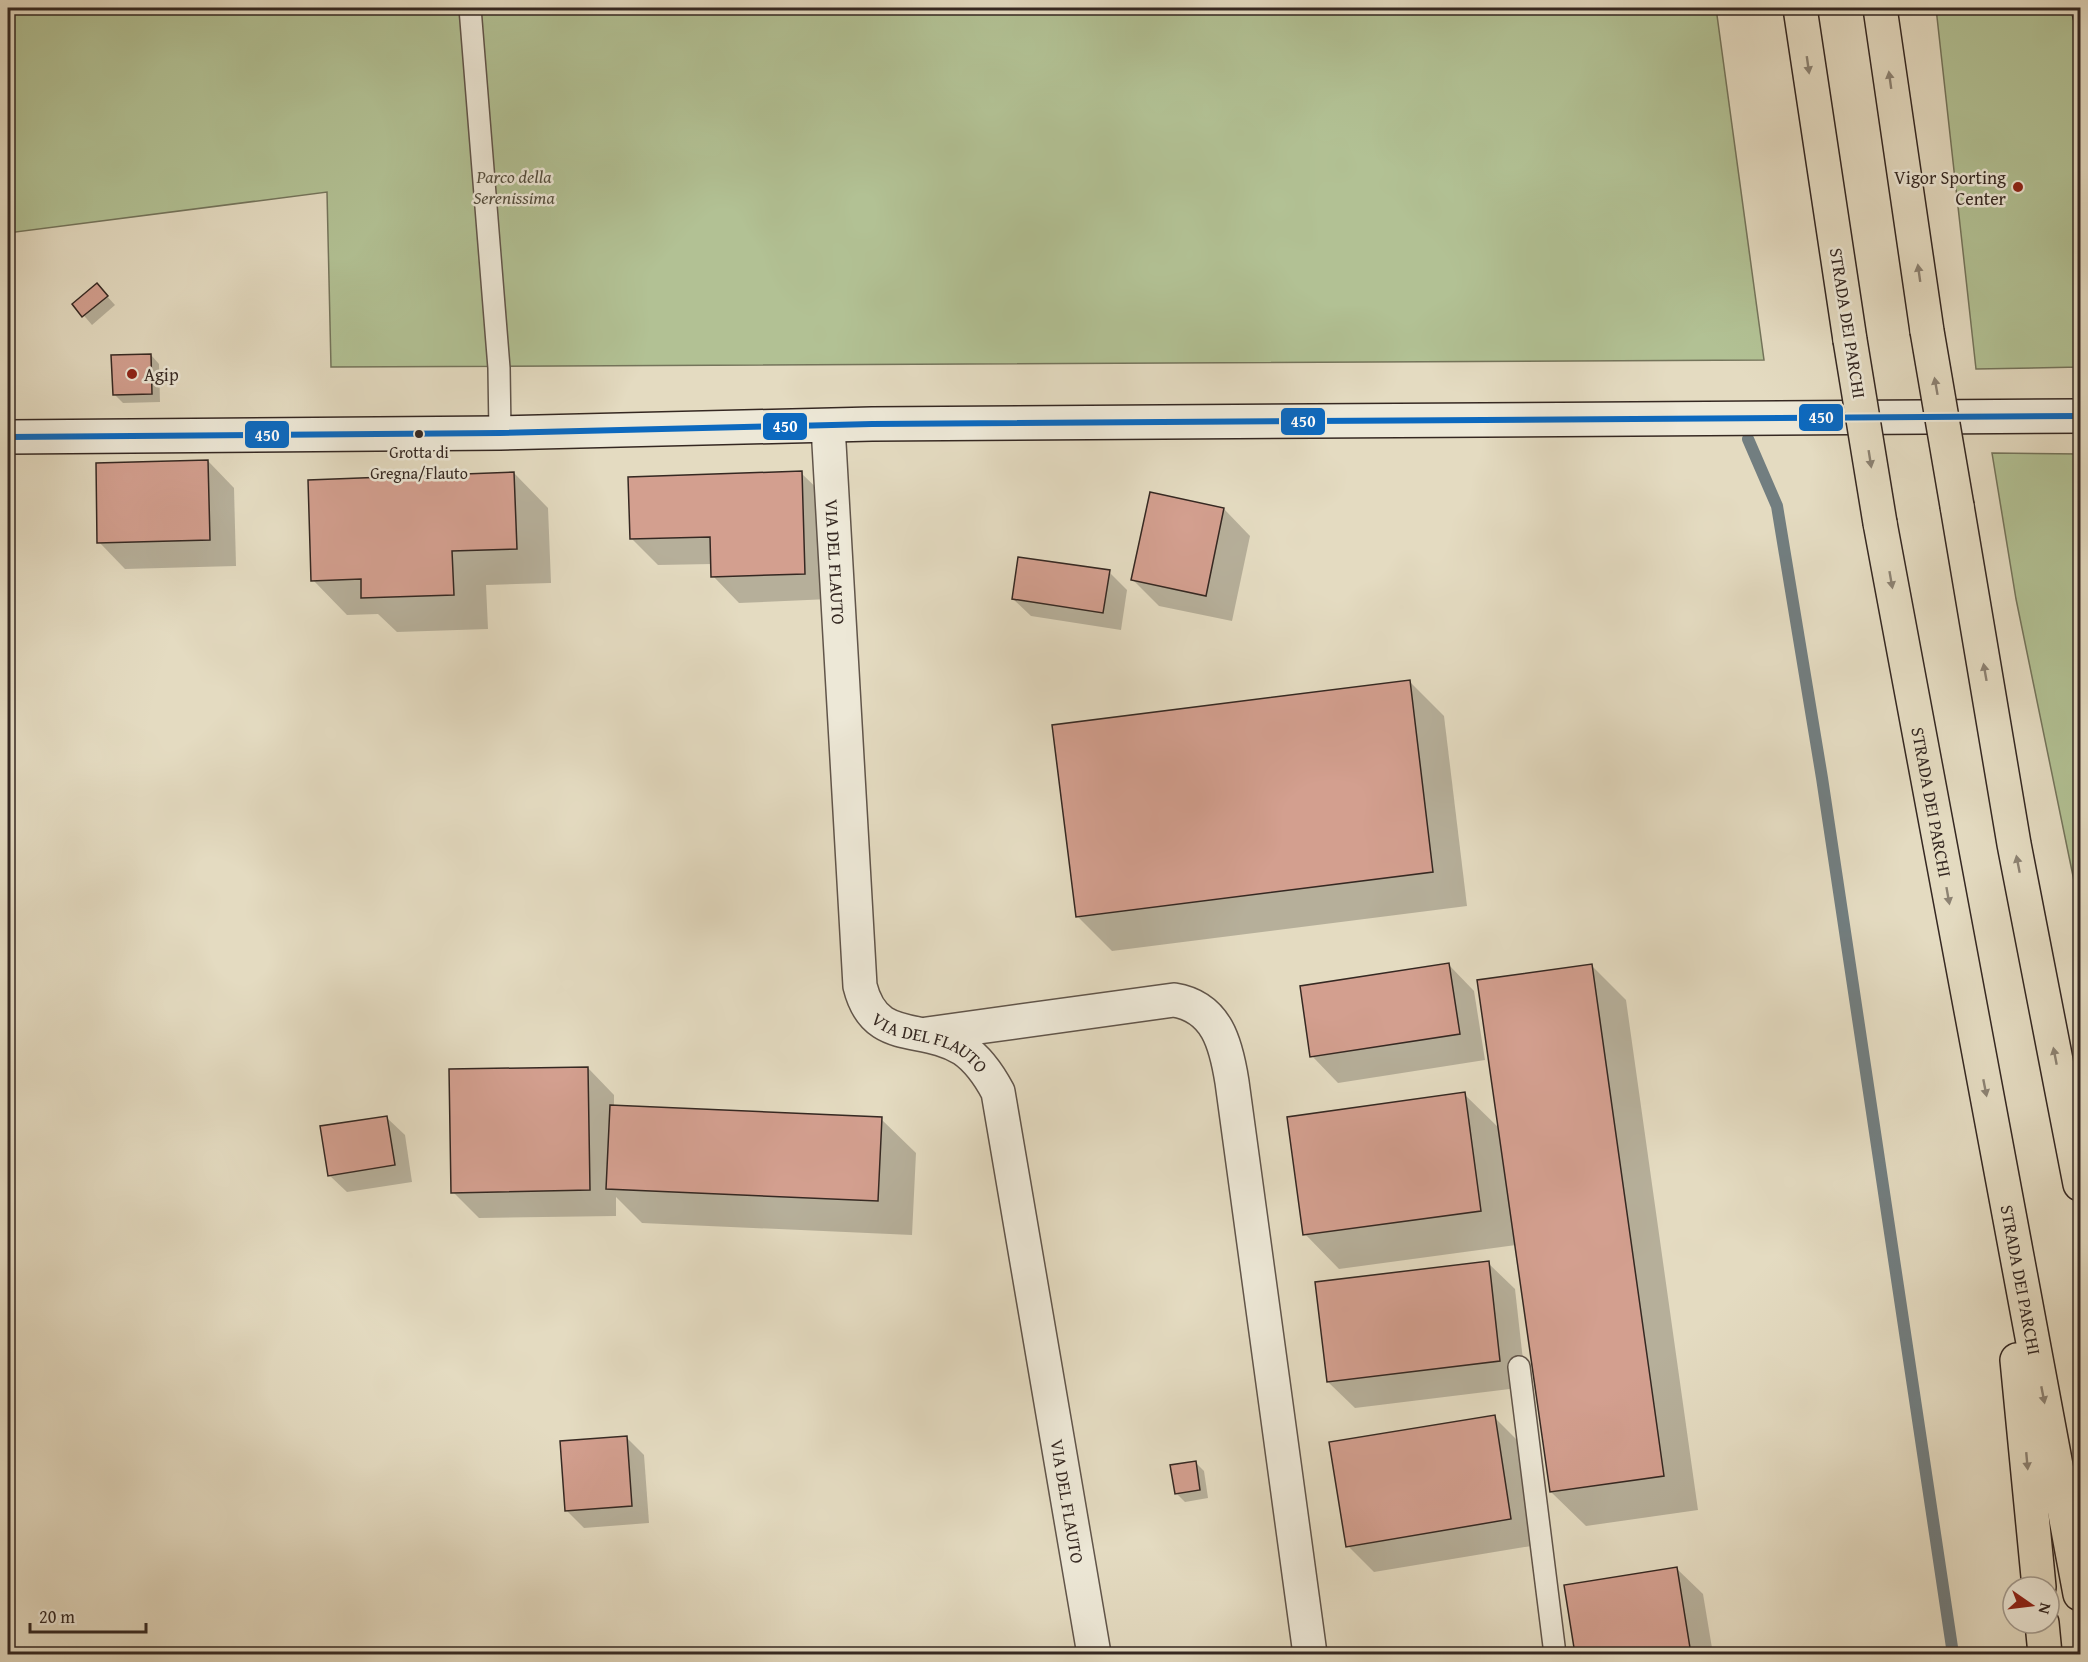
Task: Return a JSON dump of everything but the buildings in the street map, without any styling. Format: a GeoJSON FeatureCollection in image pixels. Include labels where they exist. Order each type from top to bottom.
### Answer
{"type":"FeatureCollection","features":[{"type":"Feature","properties":{"kind":"highway","name":"STRADA DEI PARCHI"},"geometry":{"type":"LineString","coordinates":[[1800,8],[1880,523],[2080,1594]]}},
{"type":"Feature","properties":{"kind":"highway"},"geometry":{"type":"LineString","coordinates":[[1880,8],[1927,331],[2014,844],[2080,1184]]}},
{"type":"Feature","properties":{"kind":"highway"},"geometry":{"type":"LineString","coordinates":[[2066,1113],[2080,1165]]}},
{"type":"Feature","properties":{"kind":"highway"},"geometry":{"type":"LineString","coordinates":[[1997,1152],[2038,1575]]}},
{"type":"Feature","properties":{"kind":"highway"},"geometry":{"type":"LineString","coordinates":[[2043,1635],[2045,1654]]}},
{"type":"Feature","properties":{"kind":"street"},"geometry":{"type":"LineString","coordinates":[[8,437],[500,433],[828,426],[2080,416]]}},
{"type":"Feature","properties":{"kind":"street","name":"VIA DEL FLAUTO"},"geometry":{"type":"LineString","coordinates":[[828,426],[860,986],[866,1006],[876,1020],[954,1044],[976,1060],[993,1083],[1002,1106],[1094,1654]]}},
{"type":"Feature","properties":{"kind":"street"},"geometry":{"type":"LineString","coordinates":[[922,1035],[1173,1000],[1202,1010],[1218,1028],[1232,1082],[1310,1654]]}},
{"type":"Feature","properties":{"kind":"lane"},"geometry":{"type":"LineString","coordinates":[[470,8],[500,368],[500,433]]}},
{"type":"Feature","properties":{"kind":"lane"},"geometry":{"type":"LineString","coordinates":[[1518,1366],[1555,1654]]}},
{"type":"Feature","properties":{"kind":"path"},"geometry":{"type":"LineString","coordinates":[[2072,8],[2080,44]]}},
{"type":"Feature","properties":{"kind":"green space","name":"Parco della Serenissima"},"geometry":{"type":"Polygon","coordinates":[[[8,8],[1716,8],[1764,360],[331,367],[327,192],[8,233],[8,8]]]}},
{"type":"Feature","properties":{"kind":"green space","name":"Vigor Sporting Center"},"geometry":{"type":"Polygon","coordinates":[[[1936,8],[2080,8],[2080,367],[1976,369],[1936,8]]]}},
{"type":"Feature","properties":{"kind":"green space"},"geometry":{"type":"Polygon","coordinates":[[[1992,453],[2080,454],[2080,910],[2016,599],[1992,453]]]}},
{"type":"Feature","properties":{"kind":"waterway"},"geometry":{"type":"LineString","coordinates":[[1748,439],[1777,506],[1822,778],[1953,1654]]}},
{"type":"Feature","properties":{"kind":"transit line","name":"450"},"geometry":{"type":"LineString","coordinates":[[8,437],[500,433],[872,424],[2080,416]]}},
{"type":"Feature","properties":{"kind":"place","name":"Vigor Sporting Center"},"geometry":{"type":"Point","coordinates":[2018,187]}},
{"type":"Feature","properties":{"kind":"place","name":"Agip"},"geometry":{"type":"Point","coordinates":[132,374]}},
{"type":"Feature","properties":{"kind":"place","name":"Grotta di Gregna/Flauto"},"geometry":{"type":"Point","coordinates":[419,434]}}]}
